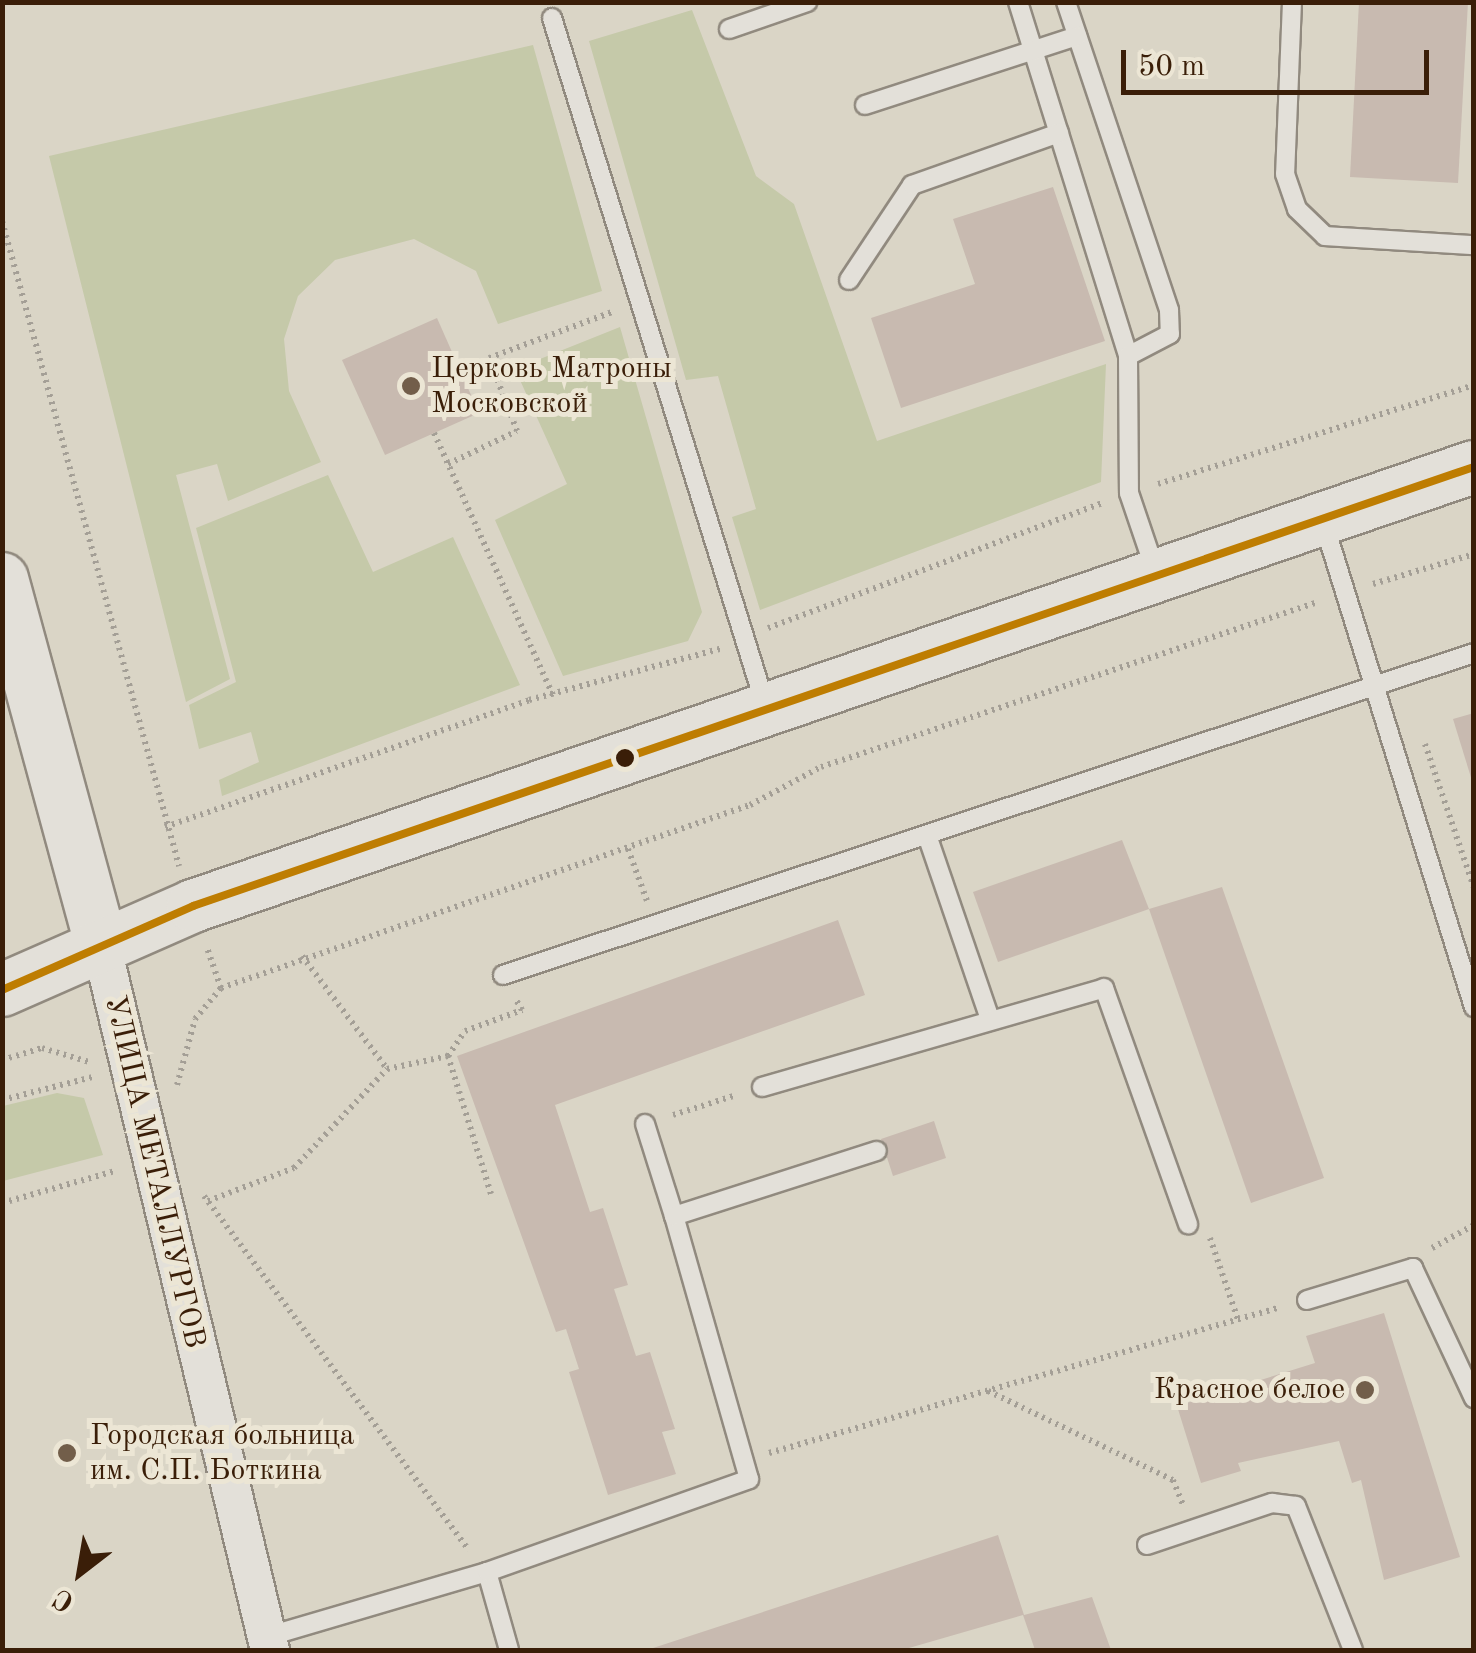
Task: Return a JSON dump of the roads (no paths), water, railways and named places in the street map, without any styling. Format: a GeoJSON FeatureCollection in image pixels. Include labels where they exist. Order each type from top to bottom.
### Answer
{"type":"FeatureCollection","features":[{"type":"Feature","properties":{"kind":"main road"},"geometry":{"type":"LineString","coordinates":[[2,990],[192,906],[1155,570],[1474,467]]}},
{"type":"Feature","properties":{"kind":"main road","name":"УЛИЦА МЕТАЛЛУРГОВ"},"geometry":{"type":"LineString","coordinates":[[2,579],[101,944]]}},
{"type":"Feature","properties":{"kind":"street","name":"УЛИЦА МЕТАЛЛУРГОВ"},"geometry":{"type":"LineString","coordinates":[[101,944],[127,1069],[268,1644]]}},
{"type":"Feature","properties":{"kind":"lane"},"geometry":{"type":"LineString","coordinates":[[729,29],[806,2]]}},
{"type":"Feature","properties":{"kind":"lane"},"geometry":{"type":"LineString","coordinates":[[1018,2],[1128,356],[1130,493],[1155,570]]}},
{"type":"Feature","properties":{"kind":"lane"},"geometry":{"type":"LineString","coordinates":[[1066,2],[1169,310],[1170,334],[1128,356]]}},
{"type":"Feature","properties":{"kind":"lane"},"geometry":{"type":"LineString","coordinates":[[1292,2],[1284,174],[1297,209],[1325,236],[1474,245]]}},
{"type":"Feature","properties":{"kind":"lane"},"geometry":{"type":"LineString","coordinates":[[552,18],[764,704]]}},
{"type":"Feature","properties":{"kind":"lane"},"geometry":{"type":"LineString","coordinates":[[865,105],[1077,36]]}},
{"type":"Feature","properties":{"kind":"lane"},"geometry":{"type":"LineString","coordinates":[[849,280],[912,186],[1060,133]]}},
{"type":"Feature","properties":{"kind":"lane"},"geometry":{"type":"LineString","coordinates":[[1321,514],[1474,1007]]}},
{"type":"Feature","properties":{"kind":"lane"},"geometry":{"type":"LineString","coordinates":[[504,975],[928,838],[1373,682],[1474,653]]}},
{"type":"Feature","properties":{"kind":"lane"},"geometry":{"type":"LineString","coordinates":[[928,838],[990,1019]]}},
{"type":"Feature","properties":{"kind":"lane"},"geometry":{"type":"LineString","coordinates":[[762,1087],[1104,988],[1188,1224]]}},
{"type":"Feature","properties":{"kind":"lane"},"geometry":{"type":"LineString","coordinates":[[268,1644],[749,1480],[645,1124]]}},
{"type":"Feature","properties":{"kind":"lane"},"geometry":{"type":"LineString","coordinates":[[674,1216],[877,1151]]}},
{"type":"Feature","properties":{"kind":"lane"},"geometry":{"type":"LineString","coordinates":[[1306,1300],[1413,1268],[1474,1398]]}},
{"type":"Feature","properties":{"kind":"lane"},"geometry":{"type":"LineString","coordinates":[[1147,1545],[1272,1502],[1296,1506],[1353,1650]]}},
{"type":"Feature","properties":{"kind":"lane"},"geometry":{"type":"LineString","coordinates":[[487,1572],[509,1650]]}},
{"type":"Feature","properties":{"kind":"place","name":"Церковь Матроны Московской"},"geometry":{"type":"Point","coordinates":[411,386]}},
{"type":"Feature","properties":{"kind":"place","name":"Красное белое"},"geometry":{"type":"Point","coordinates":[1365,1390]}},
{"type":"Feature","properties":{"kind":"place","name":"Городская больница им. С.П. Боткина"},"geometry":{"type":"Point","coordinates":[67,1453]}}]}
